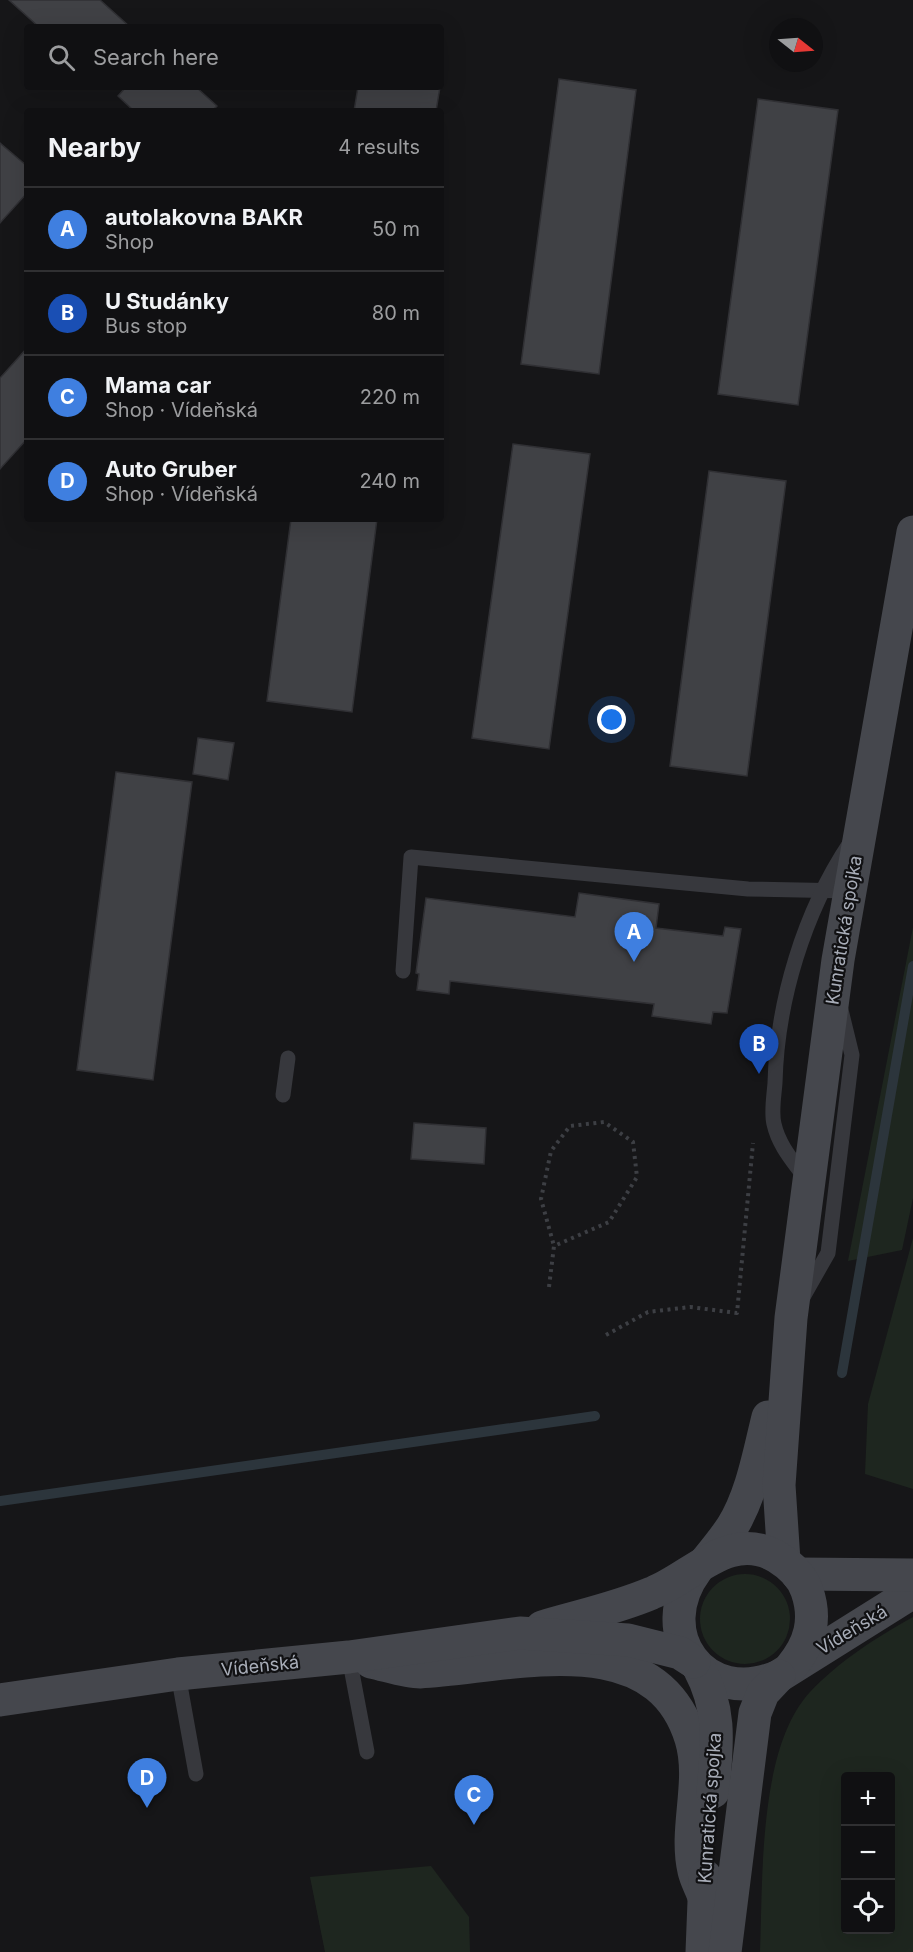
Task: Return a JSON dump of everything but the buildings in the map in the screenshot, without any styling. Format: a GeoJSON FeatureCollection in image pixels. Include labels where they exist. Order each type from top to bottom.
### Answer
{"type":"FeatureCollection","features":[{"type":"Feature","properties":{"kind":"main road","name":"Kunratická spojka"},"geometry":{"type":"LineString","coordinates":[[790,1567],[779,1485],[790,1324],[834,986],[837,891],[861,825],[913,532]]}},
{"type":"Feature","properties":{"kind":"main road","name":"Kunratická spojka"},"geometry":{"type":"LineString","coordinates":[[701,1565],[732,1526],[753,1475],[790,1324]]}},
{"type":"Feature","properties":{"kind":"main road","name":"Vídeňská"},"geometry":{"type":"LineString","coordinates":[[0,1700],[178,1674],[349,1657],[520,1633],[635,1600],[667,1588],[701,1565],[732,1549],[767,1551],[790,1567],[810,1600],[813,1617],[810,1637],[803,1652],[785,1672]]}},
{"type":"Feature","properties":{"kind":"main road"},"geometry":{"type":"LineString","coordinates":[[697,1665],[685,1648],[677,1614],[681,1596],[701,1565]]}},
{"type":"Feature","properties":{"kind":"main road","name":"Vídeňská"},"geometry":{"type":"LineString","coordinates":[[790,1567],[913,1575]]}},
{"type":"Feature","properties":{"kind":"main road","name":"Vídeňská"},"geometry":{"type":"LineString","coordinates":[[520,1633],[628,1640],[680,1653],[717,1679],[742,1685],[767,1682],[913,1592]]}},
{"type":"Feature","properties":{"kind":"main road"},"geometry":{"type":"LineString","coordinates":[[349,1657],[418,1672],[525,1660],[573,1659],[619,1668],[643,1679],[659,1690],[679,1713],[690,1739],[696,1788],[692,1841],[694,1870],[704,1897]]}},
{"type":"Feature","properties":{"kind":"main road","name":"Kunratická spojka"},"geometry":{"type":"LineString","coordinates":[[697,1665],[713,1697],[716,1739],[702,1952]]}},
{"type":"Feature","properties":{"kind":"main road","name":"Kunratická spojka"},"geometry":{"type":"LineString","coordinates":[[725,1952],[755,1713],[764,1693],[785,1672]]}},
{"type":"Feature","properties":{"kind":"lane"},"geometry":{"type":"LineString","coordinates":[[403,971],[411,857],[748,889],[837,891],[791,970],[776,1054],[773,1122],[780,1143],[809,1183]]}},
{"type":"Feature","properties":{"kind":"lane"},"geometry":{"type":"LineString","coordinates":[[790,1324],[828,1252],[852,1055],[834,986]]}},
{"type":"Feature","properties":{"kind":"lane"},"geometry":{"type":"LineString","coordinates":[[283,1095],[288,1058]]}},
{"type":"Feature","properties":{"kind":"lane"},"geometry":{"type":"LineString","coordinates":[[349,1657],[367,1752]]}},
{"type":"Feature","properties":{"kind":"lane"},"geometry":{"type":"LineString","coordinates":[[178,1674],[196,1774]]}},
{"type":"Feature","properties":{"kind":"path"},"geometry":{"type":"LineString","coordinates":[[549,1287],[554,1246],[542,1199],[551,1151],[570,1126],[604,1122],[633,1142],[637,1176],[609,1222],[554,1246]]}},
{"type":"Feature","properties":{"kind":"path"},"geometry":{"type":"LineString","coordinates":[[606,1335],[648,1312],[690,1307],[737,1313],[754,1131]]}},
{"type":"Feature","properties":{"kind":"shaded area"},"geometry":{"type":"Polygon","coordinates":[[[913,927],[913,1198],[902,1250],[848,1261],[913,927]]]}},
{"type":"Feature","properties":{"kind":"shaded area"},"geometry":{"type":"Polygon","coordinates":[[[913,1238],[913,1489],[865,1474],[868,1404],[913,1238]]]}},
{"type":"Feature","properties":{"kind":"shaded area"},"geometry":{"type":"Polygon","coordinates":[[[745,1574],[762,1577],[777,1587],[787,1602],[790,1619],[787,1636],[777,1651],[762,1661],[745,1664],[728,1661],[713,1651],[703,1636],[700,1619],[703,1602],[713,1587],[728,1577],[745,1574]]]}},
{"type":"Feature","properties":{"kind":"shaded area"},"geometry":{"type":"Polygon","coordinates":[[[913,1617],[913,1952],[760,1952],[763,1852],[772,1780],[781,1746],[793,1716],[810,1692],[833,1670],[872,1642],[913,1617]]]}},
{"type":"Feature","properties":{"kind":"shaded area"},"geometry":{"type":"Polygon","coordinates":[[[431,1866],[469,1917],[470,1952],[325,1952],[310,1877],[431,1866]]]}},
{"type":"Feature","properties":{"kind":"waterway"},"geometry":{"type":"LineString","coordinates":[[842,1373],[913,966]]}},
{"type":"Feature","properties":{"kind":"waterway"},"geometry":{"type":"LineString","coordinates":[[0,1501],[595,1416]]}},
{"type":"Feature","properties":{"kind":"place","name":"autolakovna BAKR"},"geometry":{"type":"Point","coordinates":[634,962]}},
{"type":"Feature","properties":{"kind":"place","name":"U Studánky"},"geometry":{"type":"Point","coordinates":[759,1074]}},
{"type":"Feature","properties":{"kind":"place","name":"Auto Gruber"},"geometry":{"type":"Point","coordinates":[147,1808]}},
{"type":"Feature","properties":{"kind":"place","name":"Mama car"},"geometry":{"type":"Point","coordinates":[474,1825]}}]}
